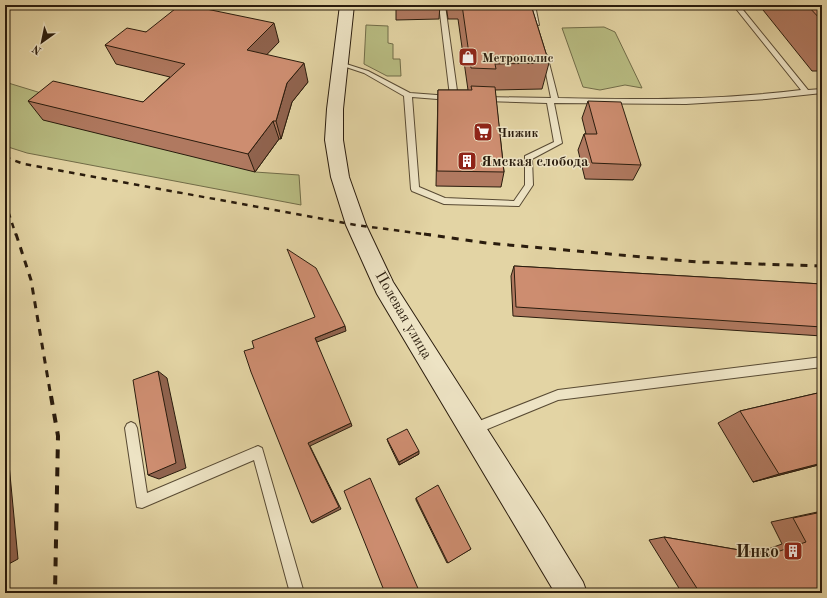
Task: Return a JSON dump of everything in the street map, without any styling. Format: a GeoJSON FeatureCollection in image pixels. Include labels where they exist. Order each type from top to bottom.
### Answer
{"type":"FeatureCollection","features":[{"type":"Feature","properties":{"kind":"street","name":"Полевая улица"},"geometry":{"type":"LineString","coordinates":[[347,5],[340,64],[334,140],[340,177],[356,225],[386,288],[572,593]]}},
{"type":"Feature","properties":{"kind":"lane"},"geometry":{"type":"LineString","coordinates":[[340,64],[366,72],[408,95],[458,98],[442,5]]}},
{"type":"Feature","properties":{"kind":"lane"},"geometry":{"type":"LineString","coordinates":[[532,5],[538,28]]}},
{"type":"Feature","properties":{"kind":"lane"},"geometry":{"type":"LineString","coordinates":[[736,5],[806,92]]}},
{"type":"Feature","properties":{"kind":"lane"},"geometry":{"type":"LineString","coordinates":[[408,95],[415,189],[444,201],[516,204],[530,185],[528,158],[558,143],[553,100],[543,51]]}},
{"type":"Feature","properties":{"kind":"lane"},"geometry":{"type":"LineString","coordinates":[[476,98],[665,101],[778,96],[822,91]]}},
{"type":"Feature","properties":{"kind":"lane"},"geometry":{"type":"LineString","coordinates":[[473,429],[558,395],[822,362]]}},
{"type":"Feature","properties":{"kind":"lane"},"geometry":{"type":"LineString","coordinates":[[130,428],[142,502],[258,452],[297,593]]}},
{"type":"Feature","properties":{"kind":"green space"},"geometry":{"type":"Polygon","coordinates":[[[366,25],[388,26],[388,43],[393,44],[393,59],[400,59],[401,76],[387,76],[364,64],[366,25]]]}},
{"type":"Feature","properties":{"kind":"green space"},"geometry":{"type":"Polygon","coordinates":[[[604,27],[615,32],[642,88],[625,85],[600,90],[583,87],[562,28],[604,27]]]}},
{"type":"Feature","properties":{"kind":"green space"},"geometry":{"type":"Polygon","coordinates":[[[5,82],[64,100],[255,172],[299,175],[301,205],[27,153],[5,146],[5,82]]]}},
{"type":"Feature","properties":{"kind":"building"},"geometry":{"type":"Polygon","coordinates":[[[180,5],[187,5],[274,23],[247,50],[304,63],[287,83],[276,121],[273,121],[248,154],[28,101],[53,81],[143,102],[185,64],[105,45],[127,28],[146,32],[180,5]]]}},
{"type":"Feature","properties":{"kind":"building"},"geometry":{"type":"Polygon","coordinates":[[[462,5],[531,5],[549,63],[495,64],[496,69],[471,68],[462,5]]]}},
{"type":"Feature","properties":{"kind":"building"},"geometry":{"type":"Polygon","coordinates":[[[807,5],[822,5],[822,21],[807,5]]]}},
{"type":"Feature","properties":{"kind":"building","name":"Ямская слобода"},"geometry":{"type":"Polygon","coordinates":[[[471,86],[495,87],[504,172],[437,171],[438,90],[472,90],[471,86]]]}},
{"type":"Feature","properties":{"kind":"building"},"geometry":{"type":"Polygon","coordinates":[[[588,101],[621,102],[641,165],[592,163],[584,134],[597,134],[588,101]]]}},
{"type":"Feature","properties":{"kind":"building"},"geometry":{"type":"Polygon","coordinates":[[[287,249],[316,268],[345,326],[315,338],[351,423],[308,443],[339,507],[311,522],[244,351],[254,348],[252,341],[315,317],[287,249]]]}},
{"type":"Feature","properties":{"kind":"building"},"geometry":{"type":"Polygon","coordinates":[[[514,266],[822,284],[822,327],[516,307],[514,266]]]}},
{"type":"Feature","properties":{"kind":"building"},"geometry":{"type":"Polygon","coordinates":[[[158,371],[176,463],[148,475],[133,380],[158,371]]]}},
{"type":"Feature","properties":{"kind":"building"},"geometry":{"type":"Polygon","coordinates":[[[822,392],[822,463],[779,474],[740,411],[822,392]]]}},
{"type":"Feature","properties":{"kind":"building"},"geometry":{"type":"Polygon","coordinates":[[[407,429],[419,451],[399,462],[387,439],[407,429]]]}},
{"type":"Feature","properties":{"kind":"building"},"geometry":{"type":"Polygon","coordinates":[[[370,478],[420,593],[385,593],[344,491],[370,478]]]}},
{"type":"Feature","properties":{"kind":"building"},"geometry":{"type":"Polygon","coordinates":[[[438,485],[471,549],[448,563],[416,498],[438,485]]]}},
{"type":"Feature","properties":{"kind":"building","name":"Инко"},"geometry":{"type":"Polygon","coordinates":[[[822,512],[822,593],[700,593],[664,537],[768,555],[806,542],[793,518],[822,512]]]}},
{"type":"Feature","properties":{"kind":"railway"},"geometry":{"type":"LineString","coordinates":[[5,157],[24,164],[356,225],[431,235]]}},
{"type":"Feature","properties":{"kind":"railway"},"geometry":{"type":"LineString","coordinates":[[5,202],[16,235]]}},
{"type":"Feature","properties":{"kind":"railway"},"geometry":{"type":"LineString","coordinates":[[16,234],[31,280],[51,397]]}},
{"type":"Feature","properties":{"kind":"railway"},"geometry":{"type":"LineString","coordinates":[[424,234],[431,235]]}},
{"type":"Feature","properties":{"kind":"railway"},"geometry":{"type":"LineString","coordinates":[[431,235],[487,243],[698,262],[822,266]]}},
{"type":"Feature","properties":{"kind":"railway"},"geometry":{"type":"LineString","coordinates":[[51,396],[58,436],[55,593]]}},
{"type":"Feature","properties":{"kind":"place","name":"Метрополис"},"geometry":{"type":"Point","coordinates":[468,57]}},
{"type":"Feature","properties":{"kind":"place","name":"Чижик"},"geometry":{"type":"Point","coordinates":[483,132]}},
{"type":"Feature","properties":{"kind":"place","name":"Ямская слобода"},"geometry":{"type":"Point","coordinates":[467,161]}},
{"type":"Feature","properties":{"kind":"place","name":"Инко"},"geometry":{"type":"Point","coordinates":[793,551]}}]}
